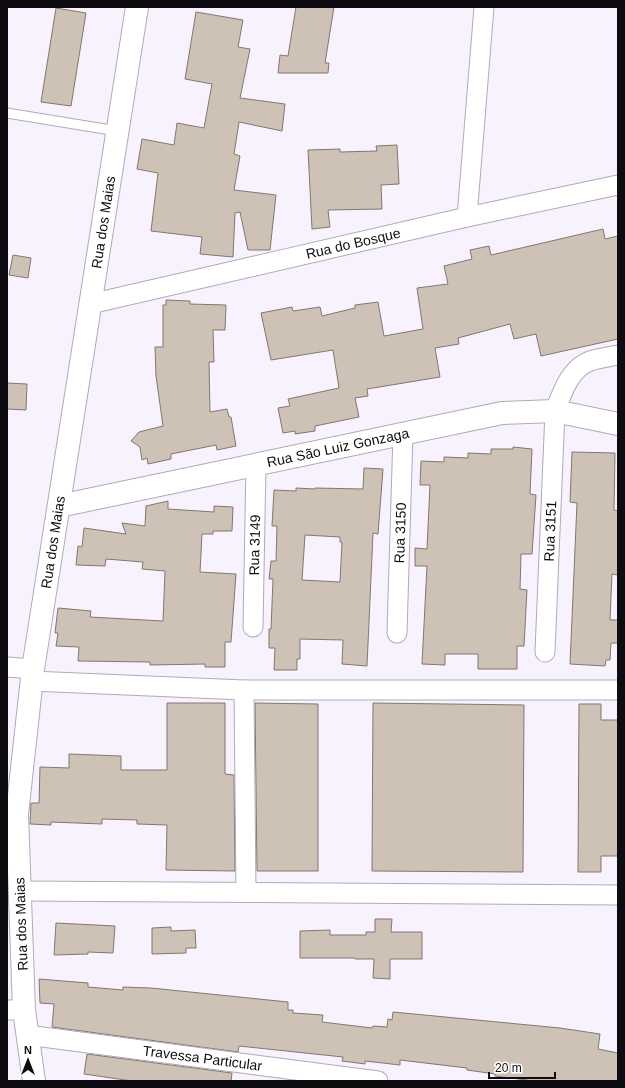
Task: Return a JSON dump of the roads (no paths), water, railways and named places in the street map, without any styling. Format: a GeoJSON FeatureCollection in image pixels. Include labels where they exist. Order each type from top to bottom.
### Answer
{"type":"FeatureCollection","features":[{"type":"Feature","properties":{"kind":"street","name":"Rua dos Maias"},"geometry":{"type":"LineString","coordinates":[[34,1081],[27,1035],[16,1010],[20,890],[17,814],[32,675],[137,7]]}},
{"type":"Feature","properties":{"kind":"street"},"geometry":{"type":"LineString","coordinates":[[467,217],[484,7]]}},
{"type":"Feature","properties":{"kind":"street","name":"Rua do Bosque"},"geometry":{"type":"LineString","coordinates":[[90,304],[467,217],[618,185]]}},
{"type":"Feature","properties":{"kind":"street","name":"Rua 3151"},"geometry":{"type":"LineString","coordinates":[[545,652],[555,411],[565,385],[573,373],[589,361],[618,355]]}},
{"type":"Feature","properties":{"kind":"street","name":"Rua São Luiz Gonzaga"},"geometry":{"type":"LineString","coordinates":[[59,506],[502,413],[555,411],[618,424]]}},
{"type":"Feature","properties":{"kind":"street","name":"Rua 3150"},"geometry":{"type":"LineString","coordinates":[[397,633],[403,433]]}},
{"type":"Feature","properties":{"kind":"street","name":"Rua 3149"},"geometry":{"type":"LineString","coordinates":[[253,627],[256,464]]}},
{"type":"Feature","properties":{"kind":"street"},"geometry":{"type":"LineString","coordinates":[[7,667],[32,675],[244,690],[618,690]]}},
{"type":"Feature","properties":{"kind":"street"},"geometry":{"type":"LineString","coordinates":[[244,690],[246,892]]}},
{"type":"Feature","properties":{"kind":"street"},"geometry":{"type":"LineString","coordinates":[[20,890],[618,895]]}},
{"type":"Feature","properties":{"kind":"street","name":"Travessa Particular"},"geometry":{"type":"LineString","coordinates":[[27,1035],[378,1081]]}},
{"type":"Feature","properties":{"kind":"lane"},"geometry":{"type":"LineString","coordinates":[[7,113],[118,131]]}}]}
